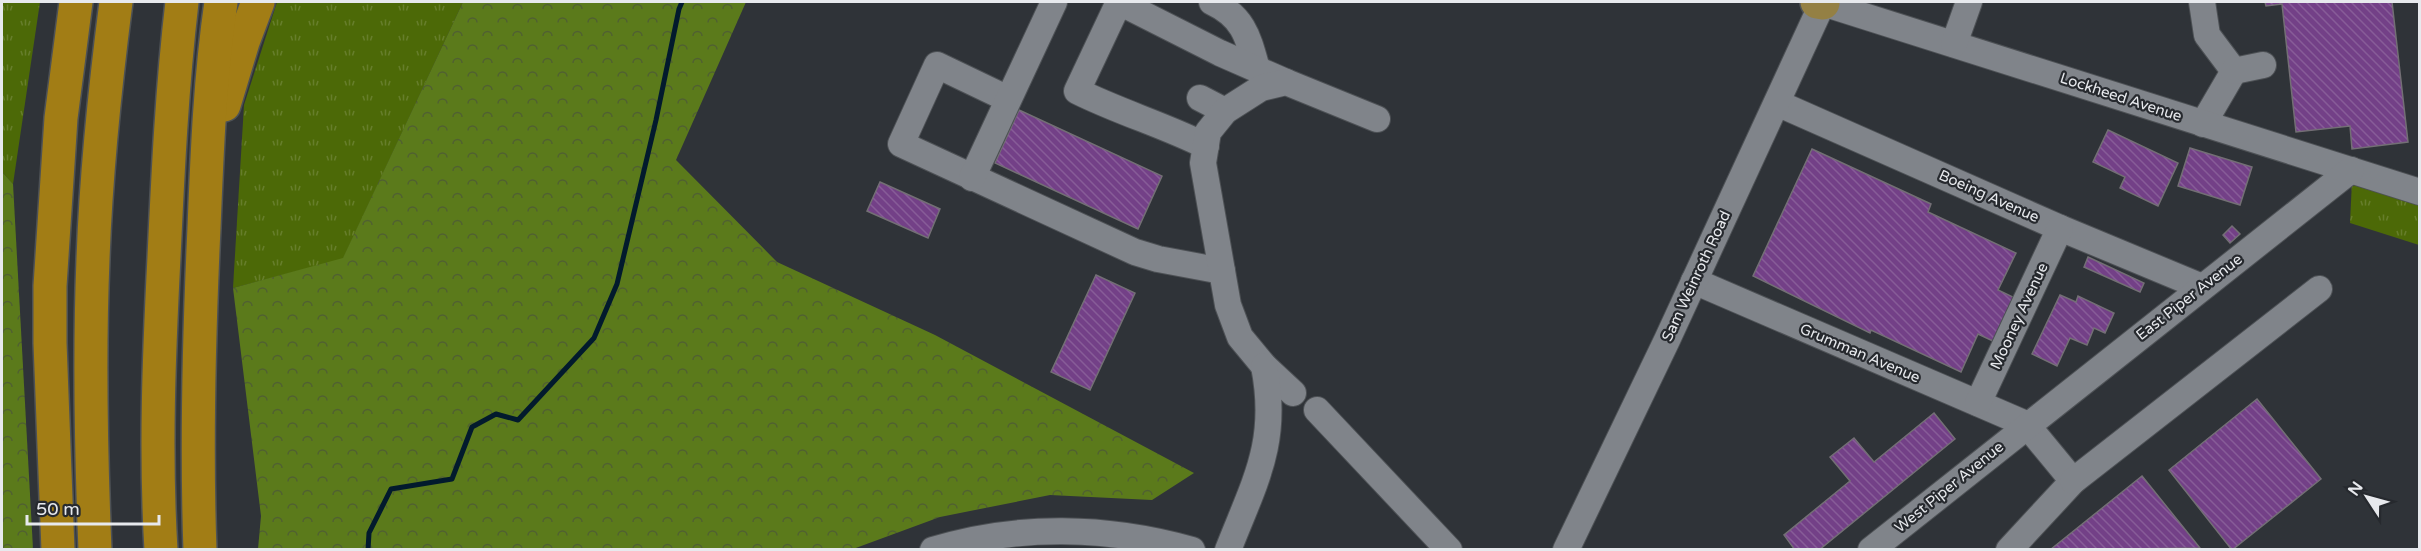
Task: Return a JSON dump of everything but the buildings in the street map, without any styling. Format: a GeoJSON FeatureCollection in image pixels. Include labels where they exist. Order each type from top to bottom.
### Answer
{"type":"FeatureCollection","features":[{"type":"Feature","properties":{"kind":"highway"},"geometry":{"type":"LineString","coordinates":[[95,549],[90,406],[93,258],[106,84],[116,2]]}},
{"type":"Feature","properties":{"kind":"highway"},"geometry":{"type":"LineString","coordinates":[[161,549],[158,462],[160,336],[171,93],[182,2]]}},
{"type":"Feature","properties":{"kind":"highway"},"geometry":{"type":"LineString","coordinates":[[200,549],[197,402],[203,237],[210,84],[221,2]]}},
{"type":"Feature","properties":{"kind":"highway"},"geometry":{"type":"LineString","coordinates":[[203,237],[223,108],[258,2]]}},
{"type":"Feature","properties":{"kind":"highway"},"geometry":{"type":"LineString","coordinates":[[58,549],[50,297],[54,211],[73,12]]}},
{"type":"Feature","properties":{"kind":"street"},"geometry":{"type":"LineString","coordinates":[[972,178],[1054,2]]}},
{"type":"Feature","properties":{"kind":"street"},"geometry":{"type":"LineString","coordinates":[[1206,146],[1077,91],[1119,2],[1257,69],[1377,119]]}},
{"type":"Feature","properties":{"kind":"street"},"geometry":{"type":"LineString","coordinates":[[1212,2],[1232,12],[1239,20],[1247,36],[1257,69]]}},
{"type":"Feature","properties":{"kind":"street","name":"Lockheed Avenue"},"geometry":{"type":"LineString","coordinates":[[1821,2],[2420,192]]}},
{"type":"Feature","properties":{"kind":"street","name":"Sam Weinroth Road"},"geometry":{"type":"LineString","coordinates":[[1566,549],[1594,495],[1777,103],[1821,2]]}},
{"type":"Feature","properties":{"kind":"street"},"geometry":{"type":"LineString","coordinates":[[1954,44],[1969,2]]}},
{"type":"Feature","properties":{"kind":"street"},"geometry":{"type":"LineString","coordinates":[[2202,2],[2206,35],[2234,71]]}},
{"type":"Feature","properties":{"kind":"street"},"geometry":{"type":"LineString","coordinates":[[1008,99],[937,64],[900,144],[1135,252],[1158,259],[1222,271]]}},
{"type":"Feature","properties":{"kind":"street"},"geometry":{"type":"LineString","coordinates":[[2203,124],[2234,71],[2263,65]]}},
{"type":"Feature","properties":{"kind":"street"},"geometry":{"type":"LineString","coordinates":[[1286,82],[1261,88],[1225,111],[1208,132],[1203,163],[1228,304],[1240,337],[1264,366],[1293,393]]}},
{"type":"Feature","properties":{"kind":"street"},"geometry":{"type":"LineString","coordinates":[[1200,98],[1225,111]]}},
{"type":"Feature","properties":{"kind":"street","name":"Boeing Avenue"},"geometry":{"type":"LineString","coordinates":[[1777,103],[2060,228],[2202,287]]}},
{"type":"Feature","properties":{"kind":"street","name":"East Piper Avenue"},"geometry":{"type":"LineString","coordinates":[[2026,424],[2351,170]]}},
{"type":"Feature","properties":{"kind":"street","name":"Mooney Avenue"},"geometry":{"type":"LineString","coordinates":[[1978,403],[2060,228]]}},
{"type":"Feature","properties":{"kind":"street","name":"Grumman Avenue"},"geometry":{"type":"LineString","coordinates":[[1694,281],[2026,424]]}},
{"type":"Feature","properties":{"kind":"street"},"geometry":{"type":"LineString","coordinates":[[2009,549],[2073,481],[2319,289]]}},
{"type":"Feature","properties":{"kind":"street"},"geometry":{"type":"LineString","coordinates":[[1228,549],[1264,460],[1270,412],[1264,366]]}},
{"type":"Feature","properties":{"kind":"street"},"geometry":{"type":"LineString","coordinates":[[1317,410],[1449,549]]}},
{"type":"Feature","properties":{"kind":"street"},"geometry":{"type":"LineString","coordinates":[[2026,424],[2073,481]]}},
{"type":"Feature","properties":{"kind":"street","name":"West Piper Avenue"},"geometry":{"type":"LineString","coordinates":[[1871,549],[2026,424]]}},
{"type":"Feature","properties":{"kind":"street"},"geometry":{"type":"LineString","coordinates":[[933,549],[981,538],[1068,530],[1115,533],[1192,549]]}},
{"type":"Feature","properties":{"kind":"green space"},"geometry":{"type":"Polygon","coordinates":[[[2,2],[40,2],[13,184],[2,172],[2,2]]]}},
{"type":"Feature","properties":{"kind":"green space"},"geometry":{"type":"Polygon","coordinates":[[[277,2],[463,2],[343,259],[233,288],[244,105],[277,2]]]}},
{"type":"Feature","properties":{"kind":"green space"},"geometry":{"type":"Polygon","coordinates":[[[463,2],[746,2],[676,160],[777,262],[935,335],[1194,473],[1152,500],[1050,495],[940,517],[853,549],[258,549],[261,516],[233,288],[343,258],[463,2]]]}},
{"type":"Feature","properties":{"kind":"green space"},"geometry":{"type":"Polygon","coordinates":[[[2,172],[13,184],[33,549],[2,549],[2,172]]]}},
{"type":"Feature","properties":{"kind":"green space"},"geometry":{"type":"Polygon","coordinates":[[[2352,181],[2419,194],[2419,245],[2350,223],[2352,181]]]}},
{"type":"Feature","properties":{"kind":"waterway"},"geometry":{"type":"LineString","coordinates":[[368,550],[369,533],[391,489],[452,479],[472,427],[496,414],[518,420],[594,338],[617,284],[682,2]]}}]}
